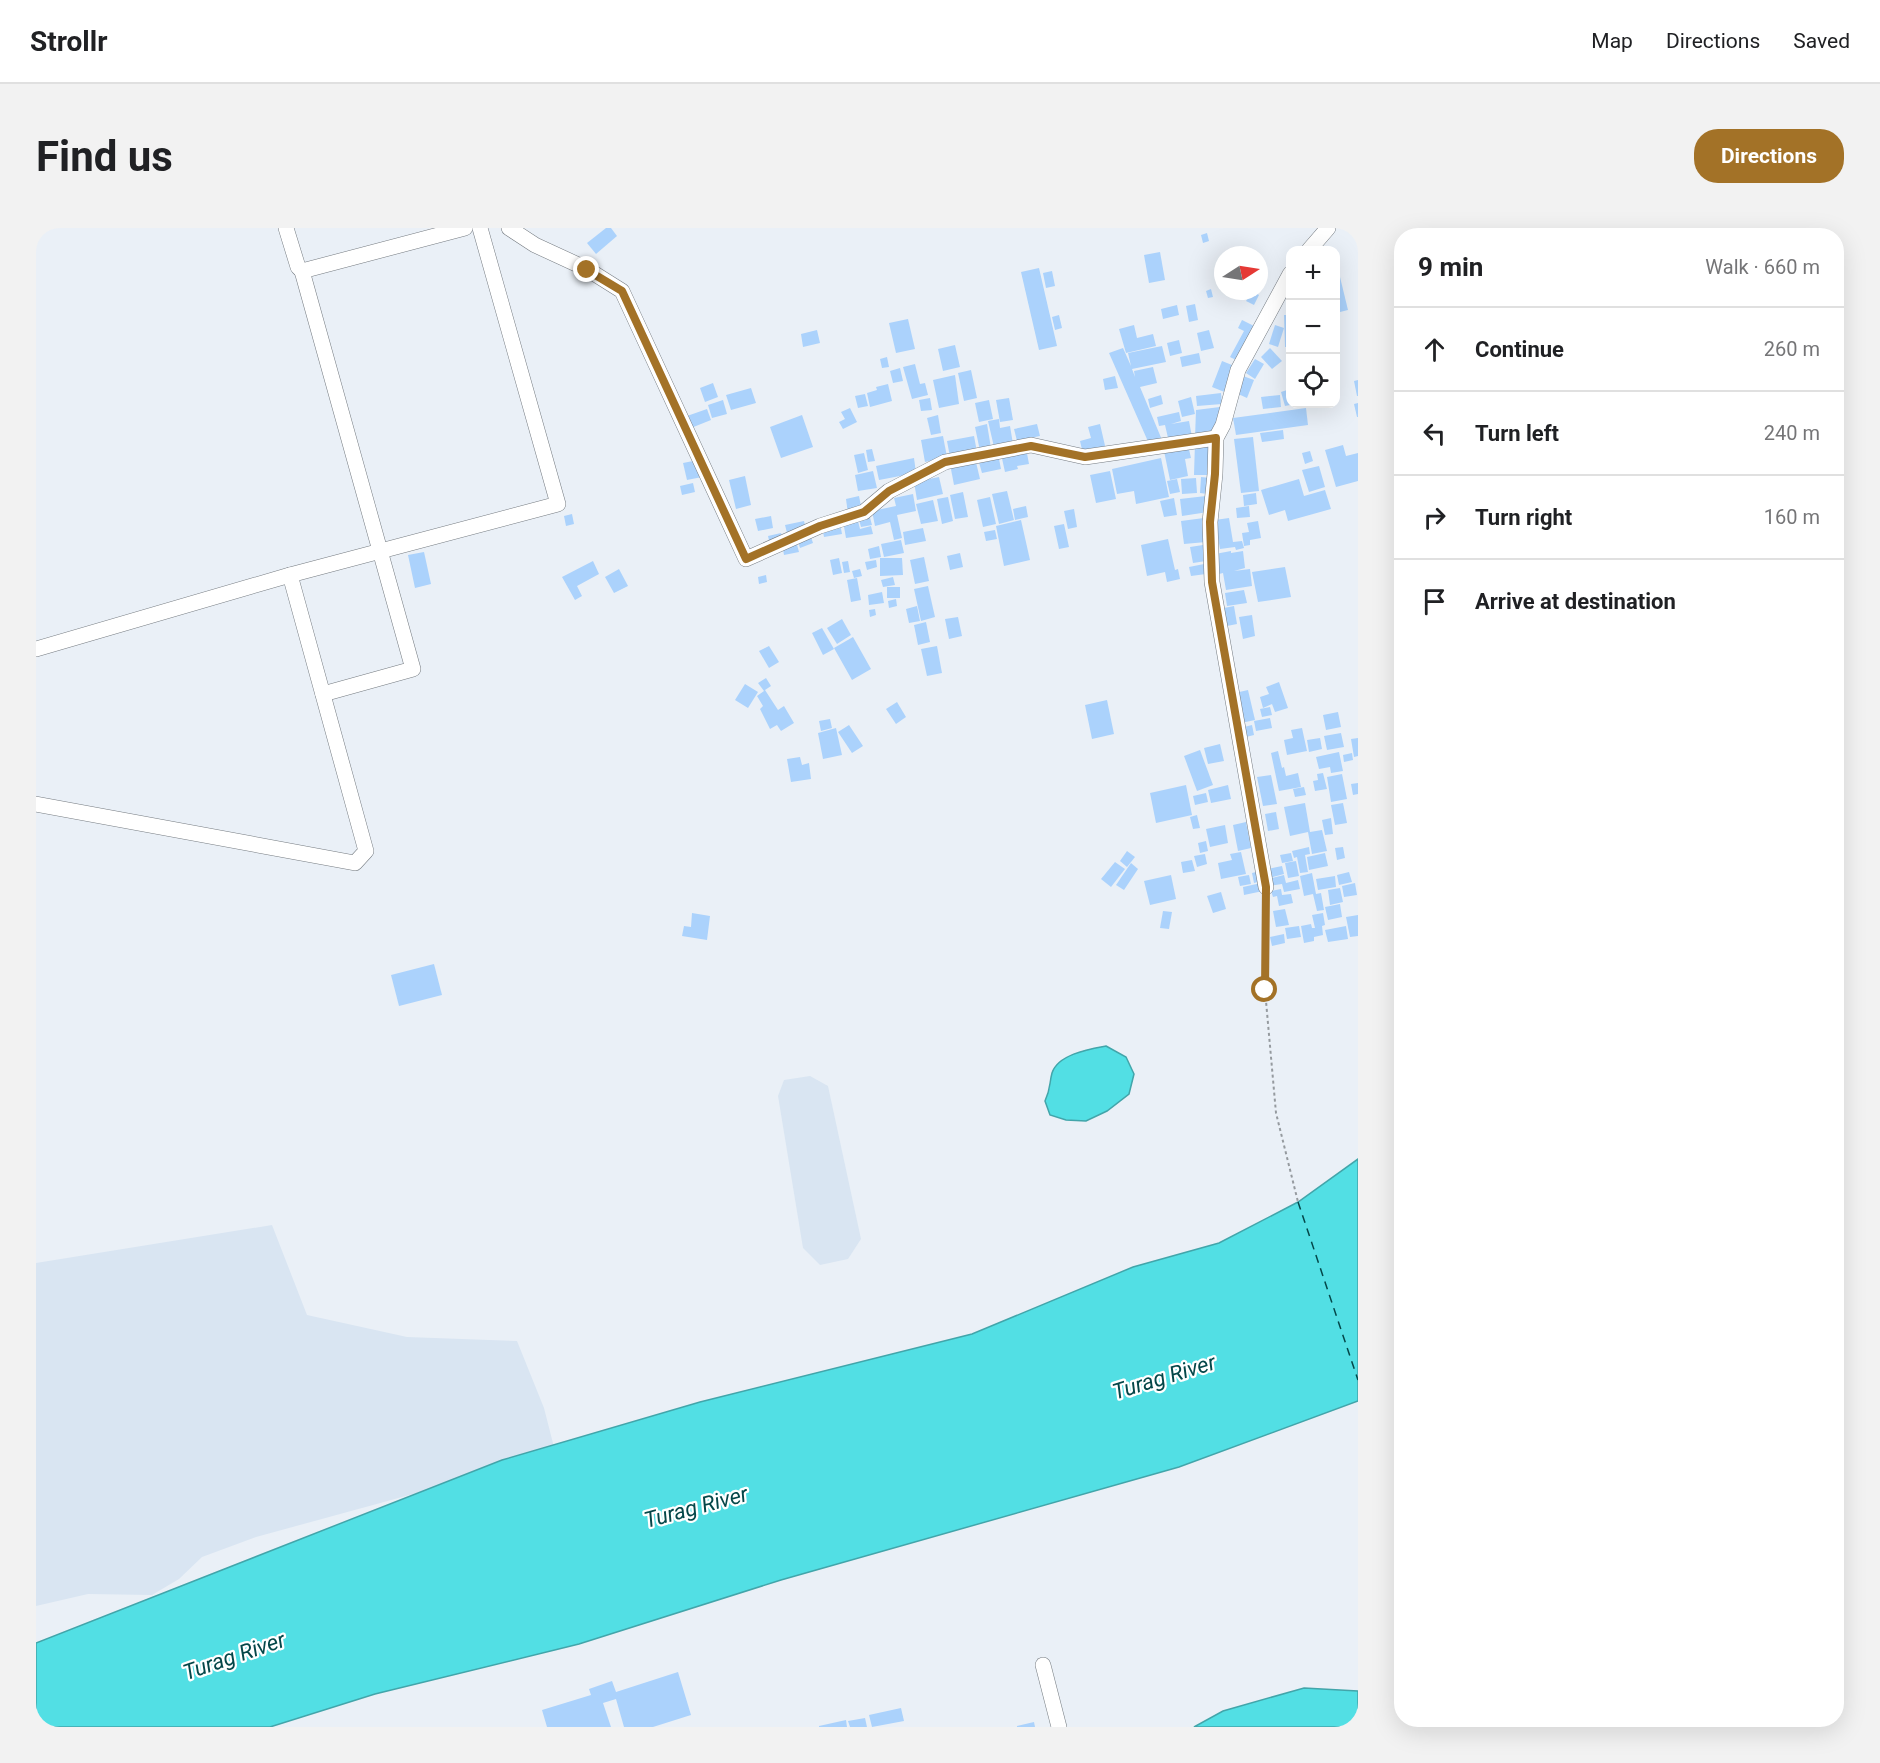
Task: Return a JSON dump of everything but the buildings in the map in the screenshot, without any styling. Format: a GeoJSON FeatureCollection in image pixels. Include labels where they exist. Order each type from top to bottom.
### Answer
{"type":"FeatureCollection","features":[{"type":"Feature","properties":{"kind":"street"},"geometry":{"type":"LineString","coordinates":[[286,228],[298,267],[302,271],[413,669],[323,694]]}},
{"type":"Feature","properties":{"kind":"street"},"geometry":{"type":"LineString","coordinates":[[302,271],[465,228]]}},
{"type":"Feature","properties":{"kind":"street"},"geometry":{"type":"LineString","coordinates":[[36,649],[380,551],[558,504],[480,228]]}},
{"type":"Feature","properties":{"kind":"street"},"geometry":{"type":"LineString","coordinates":[[509,228],[535,245],[587,270],[622,291],[746,559],[820,526],[864,512],[889,491],[945,462],[1031,446],[1085,457],[1216,438]]}},
{"type":"Feature","properties":{"kind":"street"},"geometry":{"type":"LineString","coordinates":[[1312,246],[1328,228]]}},
{"type":"Feature","properties":{"kind":"street"},"geometry":{"type":"LineString","coordinates":[[1266,887],[1212,582],[1210,522],[1216,438],[1223,425],[1238,370],[1286,281]]}},
{"type":"Feature","properties":{"kind":"street"},"geometry":{"type":"LineString","coordinates":[[36,804],[355,863],[366,851],[290,576]]}},
{"type":"Feature","properties":{"kind":"street"},"geometry":{"type":"LineString","coordinates":[[1043,1665],[1059,1727]]}},
{"type":"Feature","properties":{"kind":"path"},"geometry":{"type":"LineString","coordinates":[[1266,887],[1265,990],[1276,1113],[1298,1202]]}},
{"type":"Feature","properties":{"kind":"shaded area"},"geometry":{"type":"Polygon","coordinates":[[[810,1076],[828,1086],[861,1239],[848,1259],[820,1265],[803,1248],[778,1096],[784,1080],[810,1076]]]}},
{"type":"Feature","properties":{"kind":"shaded area"},"geometry":{"type":"Polygon","coordinates":[[[272,1225],[307,1315],[407,1337],[517,1341],[544,1408],[556,1455],[256,1537],[202,1557],[179,1579],[152,1595],[88,1594],[36,1606],[36,1263],[272,1225]]]}},
{"type":"Feature","properties":{"kind":"water"},"geometry":{"type":"Polygon","coordinates":[[[1106,1046],[1126,1057],[1134,1074],[1129,1094],[1107,1111],[1086,1121],[1066,1120],[1050,1115],[1045,1101],[1055,1067],[1075,1054],[1106,1046]]]}},
{"type":"Feature","properties":{"kind":"water","name":"Turag River"},"geometry":{"type":"Polygon","coordinates":[[[1358,1159],[1358,1401],[1179,1467],[781,1580],[579,1644],[375,1694],[270,1727],[36,1727],[36,1643],[502,1460],[700,1402],[972,1334],[1133,1267],[1219,1243],[1298,1202],[1358,1159]]]}},
{"type":"Feature","properties":{"kind":"water"},"geometry":{"type":"Polygon","coordinates":[[[1304,1688],[1358,1691],[1358,1727],[1194,1727],[1223,1711],[1304,1688]]]}},
{"type":"Feature","properties":{"kind":"ferry route"},"geometry":{"type":"LineString","coordinates":[[1298,1202],[1358,1380]]}},
{"type":"Feature","properties":{"kind":"route"},"geometry":{"type":"LineString","coordinates":[[587,270],[622,291],[746,559],[820,526],[864,512],[889,491],[945,462],[1031,446],[1085,457],[1216,438],[1210,522],[1212,582],[1266,887],[1265,990]]}}]}
